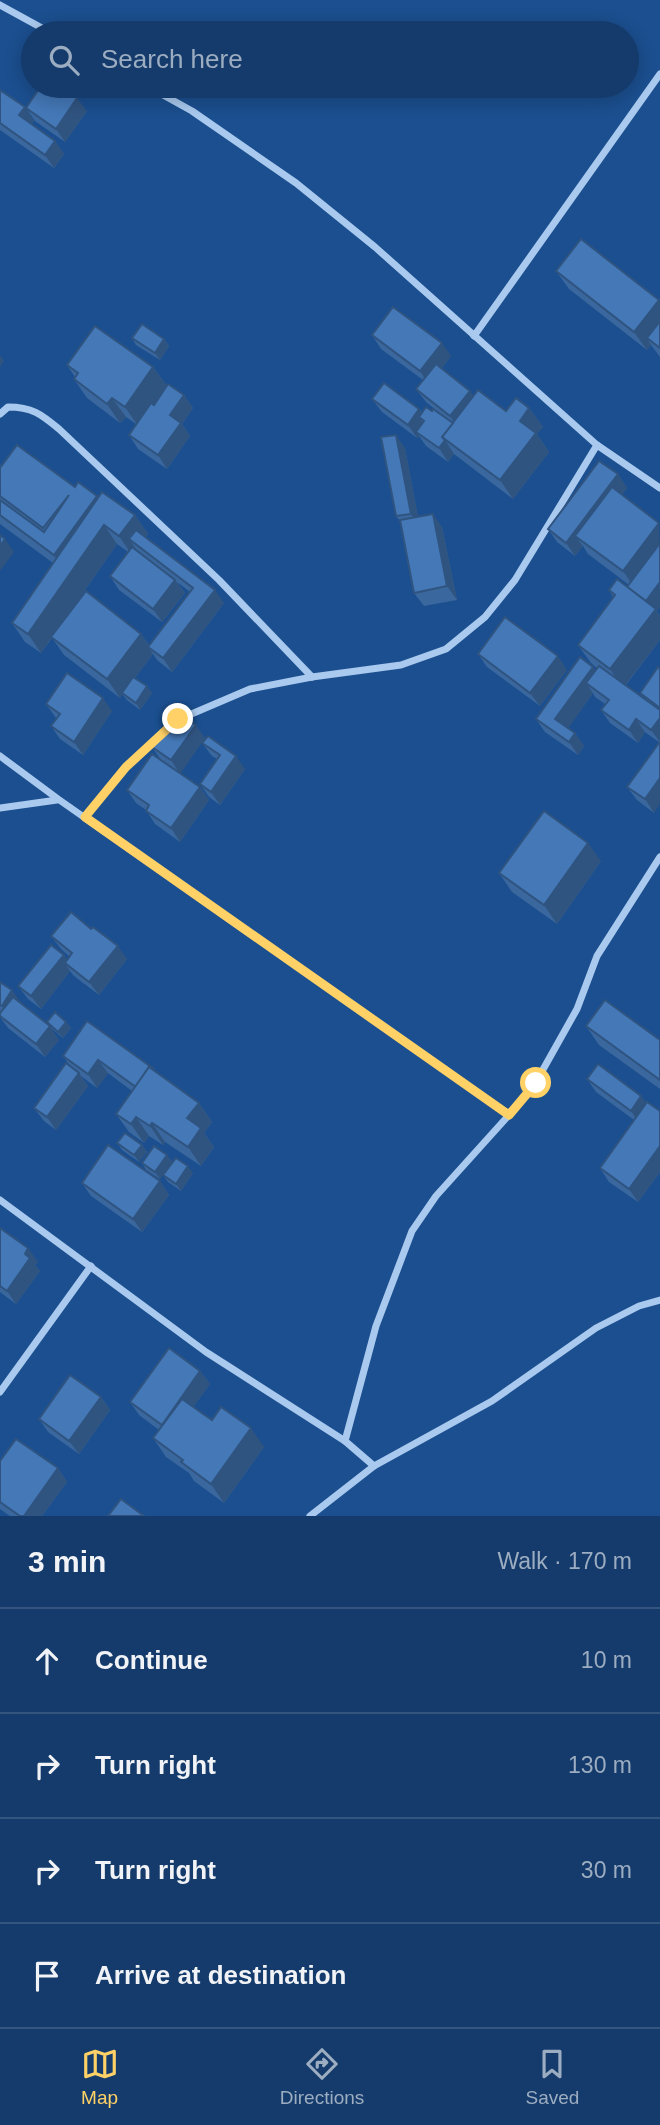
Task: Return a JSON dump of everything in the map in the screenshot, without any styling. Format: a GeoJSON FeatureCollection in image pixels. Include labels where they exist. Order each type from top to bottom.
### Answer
{"type":"FeatureCollection","features":[{"type":"Feature","properties":{"kind":"street"},"geometry":{"type":"LineString","coordinates":[[0,5],[29,21]]}},
{"type":"Feature","properties":{"kind":"street"},"geometry":{"type":"LineString","coordinates":[[474,336],[660,74]]}},
{"type":"Feature","properties":{"kind":"street"},"geometry":{"type":"LineString","coordinates":[[169,98],[192,111],[296,183],[375,247],[597,445],[660,488]]}},
{"type":"Feature","properties":{"kind":"street"},"geometry":{"type":"LineString","coordinates":[[0,414],[8,407],[25,407],[42,415],[59,429],[219,580],[312,677]]}},
{"type":"Feature","properties":{"kind":"street"},"geometry":{"type":"LineString","coordinates":[[85,817],[126,767],[178,719],[250,690],[312,677],[401,665],[446,649],[485,617],[515,580],[597,445]]}},
{"type":"Feature","properties":{"kind":"street"},"geometry":{"type":"LineString","coordinates":[[0,755],[58,799],[509,1115]]}},
{"type":"Feature","properties":{"kind":"street"},"geometry":{"type":"LineString","coordinates":[[0,808],[58,799]]}},
{"type":"Feature","properties":{"kind":"street"},"geometry":{"type":"LineString","coordinates":[[345,1441],[376,1326],[412,1231],[436,1196],[536,1083],[577,1009],[597,956],[660,857]]}},
{"type":"Feature","properties":{"kind":"street"},"geometry":{"type":"LineString","coordinates":[[0,1200],[205,1352],[345,1441],[374,1466]]}},
{"type":"Feature","properties":{"kind":"street"},"geometry":{"type":"LineString","coordinates":[[0,1392],[92,1266]]}},
{"type":"Feature","properties":{"kind":"street"},"geometry":{"type":"LineString","coordinates":[[310,1516],[374,1466],[492,1401],[596,1328],[639,1306],[660,1300]]}},
{"type":"Feature","properties":{"kind":"building"},"geometry":{"type":"Polygon","coordinates":[[[0,90],[25,107],[19,115],[55,141],[45,155],[0,123],[0,90]]]}},
{"type":"Feature","properties":{"kind":"building"},"geometry":{"type":"Polygon","coordinates":[[[33,98],[77,98],[56,129],[26,108],[33,98]]]}},
{"type":"Feature","properties":{"kind":"building"},"geometry":{"type":"Polygon","coordinates":[[[581,239],[659,300],[634,332],[556,271],[581,239]]]}},
{"type":"Feature","properties":{"kind":"building"},"geometry":{"type":"Polygon","coordinates":[[[393,307],[442,343],[420,371],[372,335],[393,307]]]}},
{"type":"Feature","properties":{"kind":"building"},"geometry":{"type":"Polygon","coordinates":[[[660,321],[660,348],[647,338],[660,321]]]}},
{"type":"Feature","properties":{"kind":"building"},"geometry":{"type":"Polygon","coordinates":[[[142,324],[164,339],[155,353],[132,338],[142,324]]]}},
{"type":"Feature","properties":{"kind":"building"},"geometry":{"type":"Polygon","coordinates":[[[95,326],[153,367],[125,407],[112,398],[107,404],[74,379],[78,373],[67,365],[95,326]]]}},
{"type":"Feature","properties":{"kind":"building"},"geometry":{"type":"Polygon","coordinates":[[[436,364],[470,391],[450,416],[416,389],[436,364]]]}},
{"type":"Feature","properties":{"kind":"building"},"geometry":{"type":"Polygon","coordinates":[[[384,383],[419,409],[408,425],[372,399],[384,383]]]}},
{"type":"Feature","properties":{"kind":"building"},"geometry":{"type":"Polygon","coordinates":[[[168,384],[184,395],[170,415],[181,423],[158,455],[129,435],[168,384]]]}},
{"type":"Feature","properties":{"kind":"building"},"geometry":{"type":"Polygon","coordinates":[[[478,390],[506,411],[516,398],[529,408],[520,421],[536,433],[500,480],[442,437],[478,390]]]}},
{"type":"Feature","properties":{"kind":"building"},"geometry":{"type":"Polygon","coordinates":[[[426,407],[453,423],[442,437],[445,440],[439,448],[416,432],[424,421],[419,417],[426,407]]]}},
{"type":"Feature","properties":{"kind":"building"},"geometry":{"type":"Polygon","coordinates":[[[396,435],[411,514],[396,516],[381,437],[396,435]]]}},
{"type":"Feature","properties":{"kind":"building"},"geometry":{"type":"Polygon","coordinates":[[[17,445],[75,487],[78,482],[97,496],[54,555],[0,515],[0,500],[44,532],[69,495],[43,528],[0,496],[0,468],[17,445]]]}},
{"type":"Feature","properties":{"kind":"building"},"geometry":{"type":"Polygon","coordinates":[[[599,461],[618,474],[566,543],[548,529],[599,461]]]}},
{"type":"Feature","properties":{"kind":"building"},"geometry":{"type":"Polygon","coordinates":[[[612,487],[659,523],[623,571],[575,536],[612,487]]]}},
{"type":"Feature","properties":{"kind":"building"},"geometry":{"type":"Polygon","coordinates":[[[102,492],[135,515],[119,536],[104,525],[28,634],[12,623],[102,492]]]}},
{"type":"Feature","properties":{"kind":"building"},"geometry":{"type":"Polygon","coordinates":[[[433,514],[447,586],[414,593],[400,520],[433,514]]]}},
{"type":"Feature","properties":{"kind":"building"},"geometry":{"type":"Polygon","coordinates":[[[136,530],[215,590],[163,658],[148,647],[193,588],[129,539],[136,530]]]}},
{"type":"Feature","properties":{"kind":"building"},"geometry":{"type":"Polygon","coordinates":[[[660,543],[660,582],[646,601],[627,587],[660,543]]]}},
{"type":"Feature","properties":{"kind":"building"},"geometry":{"type":"Polygon","coordinates":[[[132,547],[175,580],[153,609],[110,576],[132,547]]]}},
{"type":"Feature","properties":{"kind":"building"},"geometry":{"type":"Polygon","coordinates":[[[617,579],[656,609],[610,669],[578,645],[615,595],[609,590],[617,579]]]}},
{"type":"Feature","properties":{"kind":"building"},"geometry":{"type":"Polygon","coordinates":[[[86,591],[141,634],[107,679],[51,637],[86,591]]]}},
{"type":"Feature","properties":{"kind":"building"},"geometry":{"type":"Polygon","coordinates":[[[505,617],[558,656],[530,693],[478,654],[505,617]]]}},
{"type":"Feature","properties":{"kind":"building"},"geometry":{"type":"Polygon","coordinates":[[[580,657],[593,667],[555,719],[575,733],[569,742],[536,719],[580,657]]]}},
{"type":"Feature","properties":{"kind":"building"},"geometry":{"type":"Polygon","coordinates":[[[599,666],[660,710],[660,718],[651,730],[636,719],[629,730],[601,710],[609,700],[586,683],[599,666]]]}},
{"type":"Feature","properties":{"kind":"building"},"geometry":{"type":"Polygon","coordinates":[[[658,667],[660,669],[660,708],[640,693],[658,667]]]}},
{"type":"Feature","properties":{"kind":"building"},"geometry":{"type":"Polygon","coordinates":[[[67,673],[103,698],[74,742],[51,726],[60,714],[46,704],[67,673]]]}},
{"type":"Feature","properties":{"kind":"building"},"geometry":{"type":"Polygon","coordinates":[[[133,677],[147,686],[136,703],[122,693],[133,677]]]}},
{"type":"Feature","properties":{"kind":"building"},"geometry":{"type":"Polygon","coordinates":[[[176,712],[196,725],[171,760],[152,747],[176,712]]]}},
{"type":"Feature","properties":{"kind":"building"},"geometry":{"type":"Polygon","coordinates":[[[208,736],[236,756],[211,792],[200,784],[220,755],[202,743],[208,736]]]}},
{"type":"Feature","properties":{"kind":"building"},"geometry":{"type":"Polygon","coordinates":[[[659,743],[660,778],[645,799],[627,787],[659,743]]]}},
{"type":"Feature","properties":{"kind":"building"},"geometry":{"type":"Polygon","coordinates":[[[152,754],[200,787],[171,828],[146,811],[149,805],[127,790],[152,754]]]}},
{"type":"Feature","properties":{"kind":"building"},"geometry":{"type":"Polygon","coordinates":[[[544,811],[588,843],[544,905],[499,873],[544,811]]]}},
{"type":"Feature","properties":{"kind":"building"},"geometry":{"type":"Polygon","coordinates":[[[71,912],[118,946],[89,982],[65,963],[72,953],[51,936],[71,912]]]}},
{"type":"Feature","properties":{"kind":"building"},"geometry":{"type":"Polygon","coordinates":[[[51,945],[64,955],[31,996],[18,986],[51,945]]]}},
{"type":"Feature","properties":{"kind":"building"},"geometry":{"type":"Polygon","coordinates":[[[0,982],[12,990],[2,1006],[0,1005],[0,982]]]}},
{"type":"Feature","properties":{"kind":"building"},"geometry":{"type":"Polygon","coordinates":[[[13,997],[50,1026],[36,1044],[0,1016],[13,997]]]}},
{"type":"Feature","properties":{"kind":"building"},"geometry":{"type":"Polygon","coordinates":[[[605,1000],[660,1040],[660,1080],[586,1026],[605,1000]]]}},
{"type":"Feature","properties":{"kind":"building"},"geometry":{"type":"Polygon","coordinates":[[[55,1012],[66,1022],[58,1032],[47,1022],[55,1012]]]}},
{"type":"Feature","properties":{"kind":"building"},"geometry":{"type":"Polygon","coordinates":[[[87,1021],[154,1069],[149,1067],[136,1087],[98,1060],[88,1074],[63,1056],[87,1021]]]}},
{"type":"Feature","properties":{"kind":"building"},"geometry":{"type":"Polygon","coordinates":[[[66,1063],[79,1073],[47,1117],[34,1108],[66,1063]]]}},
{"type":"Feature","properties":{"kind":"building"},"geometry":{"type":"Polygon","coordinates":[[[598,1064],[641,1096],[631,1111],[587,1079],[598,1064]]]}},
{"type":"Feature","properties":{"kind":"building"},"geometry":{"type":"Polygon","coordinates":[[[149,1067],[199,1103],[187,1118],[201,1128],[188,1147],[152,1123],[150,1126],[136,1117],[131,1124],[116,1114],[149,1067]]]}},
{"type":"Feature","properties":{"kind":"building"},"geometry":{"type":"Polygon","coordinates":[[[647,1102],[660,1111],[660,1146],[629,1189],[600,1168],[647,1102]]]}},
{"type":"Feature","properties":{"kind":"building"},"geometry":{"type":"Polygon","coordinates":[[[125,1133],[142,1145],[134,1155],[117,1143],[125,1133]]]}},
{"type":"Feature","properties":{"kind":"building"},"geometry":{"type":"Polygon","coordinates":[[[108,1145],[160,1181],[133,1219],[82,1183],[108,1145]]]}},
{"type":"Feature","properties":{"kind":"building"},"geometry":{"type":"Polygon","coordinates":[[[154,1146],[167,1155],[155,1172],[142,1163],[154,1146]]]}},
{"type":"Feature","properties":{"kind":"building"},"geometry":{"type":"Polygon","coordinates":[[[176,1158],[188,1166],[176,1184],[163,1175],[176,1158]]]}},
{"type":"Feature","properties":{"kind":"building"},"geometry":{"type":"Polygon","coordinates":[[[0,1228],[28,1248],[25,1254],[30,1258],[7,1291],[0,1286],[0,1228]]]}},
{"type":"Feature","properties":{"kind":"building"},"geometry":{"type":"Polygon","coordinates":[[[169,1348],[200,1371],[162,1425],[130,1402],[169,1348]]]}},
{"type":"Feature","properties":{"kind":"building"},"geometry":{"type":"Polygon","coordinates":[[[70,1375],[101,1397],[69,1441],[39,1419],[70,1375]]]}},
{"type":"Feature","properties":{"kind":"building"},"geometry":{"type":"Polygon","coordinates":[[[182,1399],[212,1420],[221,1407],[251,1428],[211,1484],[153,1438],[182,1399]]]}},
{"type":"Feature","properties":{"kind":"building"},"geometry":{"type":"Polygon","coordinates":[[[16,1439],[58,1468],[24,1516],[0,1502],[0,1461],[16,1439]]]}},
{"type":"Feature","properties":{"kind":"building"},"geometry":{"type":"Polygon","coordinates":[[[121,1499],[144,1516],[108,1516],[121,1499]]]}},
{"type":"Feature","properties":{"kind":"route"},"geometry":{"type":"LineString","coordinates":[[178,719],[126,767],[85,817],[509,1115],[536,1083]]}}]}
